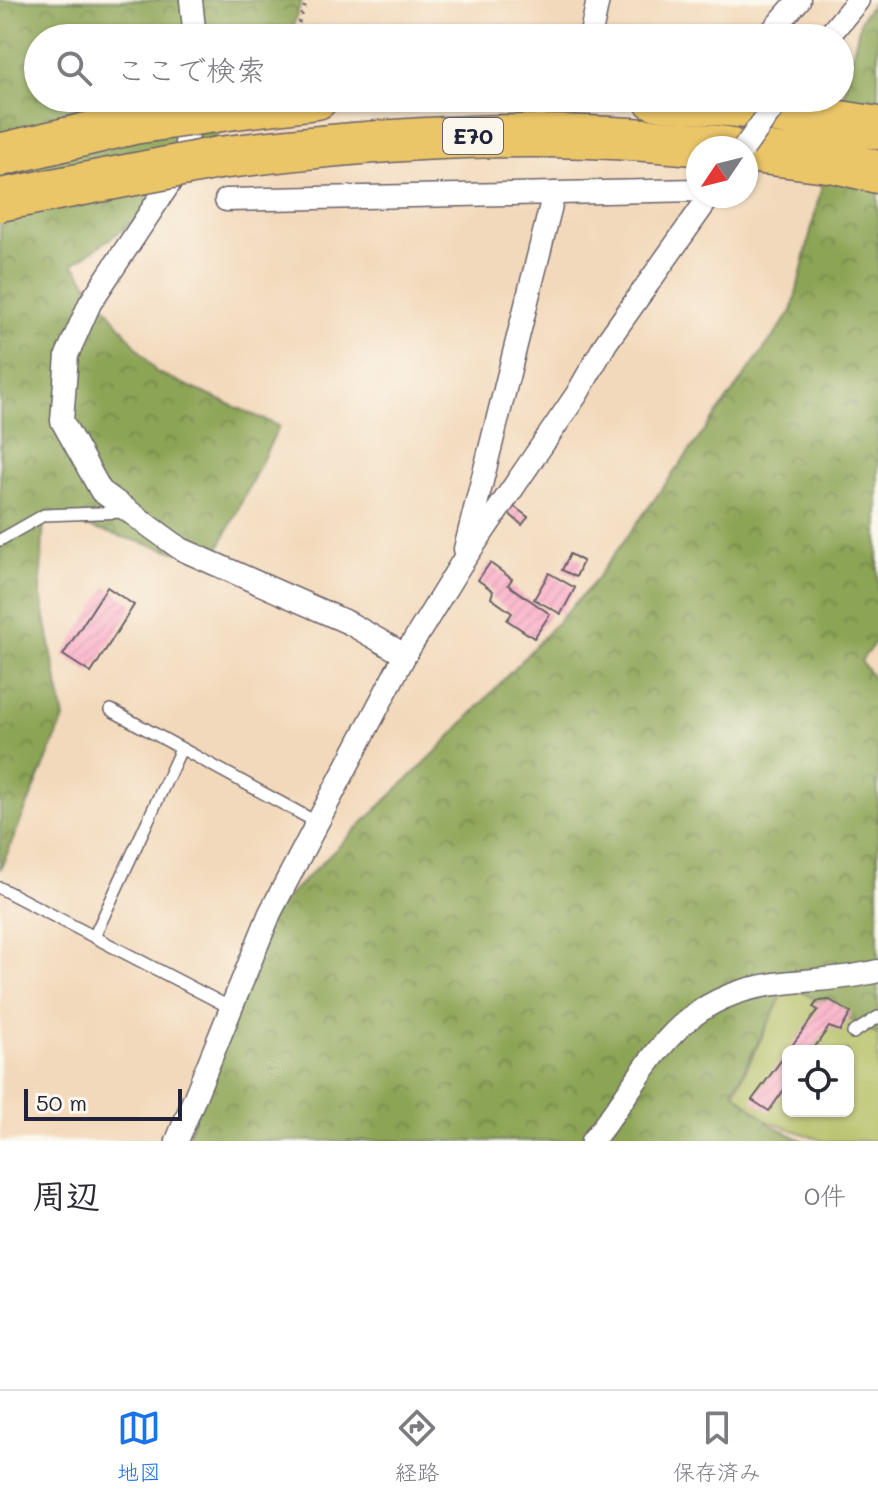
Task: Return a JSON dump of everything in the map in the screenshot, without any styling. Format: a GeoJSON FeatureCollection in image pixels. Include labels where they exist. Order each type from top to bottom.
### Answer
{"type":"FeatureCollection","features":[{"type":"Feature","properties":{"kind":"highway"},"geometry":{"type":"LineString","coordinates":[[0,155],[133,123],[208,112]]}},
{"type":"Feature","properties":{"kind":"highway"},"geometry":{"type":"LineString","coordinates":[[777,112],[878,128]]}},
{"type":"Feature","properties":{"kind":"highway","name":"E70"},"geometry":{"type":"LineString","coordinates":[[0,200],[219,158],[379,140],[485,135],[686,146]]}},
{"type":"Feature","properties":{"kind":"highway"},"geometry":{"type":"LineString","coordinates":[[758,151],[836,162],[878,172]]}},
{"type":"Feature","properties":{"kind":"street"},"geometry":{"type":"LineString","coordinates":[[191,0],[194,24]]}},
{"type":"Feature","properties":{"kind":"street"},"geometry":{"type":"LineString","coordinates":[[593,24],[598,0]]}},
{"type":"Feature","properties":{"kind":"street"},"geometry":{"type":"LineString","coordinates":[[778,24],[799,0]]}},
{"type":"Feature","properties":{"kind":"street"},"geometry":{"type":"LineString","coordinates":[[838,24],[858,0]]}},
{"type":"Feature","properties":{"kind":"street"},"geometry":{"type":"LineString","coordinates":[[193,112],[181,166],[90,303],[67,355],[62,421],[101,491],[181,549],[349,623],[405,655]]}},
{"type":"Feature","properties":{"kind":"street"},"geometry":{"type":"LineString","coordinates":[[754,136],[770,112]]}},
{"type":"Feature","properties":{"kind":"street"},"geometry":{"type":"LineString","coordinates":[[226,200],[686,190]]}},
{"type":"Feature","properties":{"kind":"street"},"geometry":{"type":"LineString","coordinates":[[461,564],[554,193]]}},
{"type":"Feature","properties":{"kind":"street"},"geometry":{"type":"LineString","coordinates":[[177,1141],[270,913],[405,655],[461,564],[577,394],[606,343],[702,208]]}},
{"type":"Feature","properties":{"kind":"street"},"geometry":{"type":"LineString","coordinates":[[592,1141],[668,1034],[699,1010],[761,986],[856,977],[878,971]]}},
{"type":"Feature","properties":{"kind":"lane"},"geometry":{"type":"LineString","coordinates":[[0,540],[44,515],[130,512]]}},
{"type":"Feature","properties":{"kind":"lane"},"geometry":{"type":"LineString","coordinates":[[111,710],[318,823]]}},
{"type":"Feature","properties":{"kind":"lane"},"geometry":{"type":"LineString","coordinates":[[94,937],[181,749]]}},
{"type":"Feature","properties":{"kind":"lane"},"geometry":{"type":"LineString","coordinates":[[0,888],[231,1008]]}},
{"type":"Feature","properties":{"kind":"lane"},"geometry":{"type":"LineString","coordinates":[[853,1033],[878,1017]]}},
{"type":"Feature","properties":{"kind":"path"},"geometry":{"type":"LineString","coordinates":[[298,24],[307,0]]}},
{"type":"Feature","properties":{"kind":"green space"},"geometry":{"type":"Polygon","coordinates":[[[0,0],[302,0],[294,24],[24,24],[24,112],[236,112],[160,204],[73,264],[156,372],[279,426],[212,562],[44,515],[40,591],[64,719],[0,870],[0,0]]]}},
{"type":"Feature","properties":{"kind":"green space"},"geometry":{"type":"Polygon","coordinates":[[[878,0],[878,638],[861,661],[878,685],[878,1035],[788,984],[733,1091],[771,1125],[804,1141],[186,1141],[270,913],[438,750],[591,586],[792,311],[839,112],[854,112],[854,49],[861,19],[878,0]]]}},
{"type":"Feature","properties":{"kind":"green space"},"geometry":{"type":"Polygon","coordinates":[[[788,983],[878,1035],[878,1141],[824,1141],[728,1107],[788,983]]]}},
{"type":"Feature","properties":{"kind":"building"},"geometry":{"type":"Polygon","coordinates":[[[512,505],[528,517],[522,525],[506,511],[512,505]]]}},
{"type":"Feature","properties":{"kind":"building"},"geometry":{"type":"Polygon","coordinates":[[[570,554],[583,561],[576,577],[562,570],[570,554]]]}},
{"type":"Feature","properties":{"kind":"building"},"geometry":{"type":"Polygon","coordinates":[[[490,563],[512,579],[508,585],[550,614],[534,638],[507,620],[512,613],[491,598],[493,591],[478,580],[490,563]]]}},
{"type":"Feature","properties":{"kind":"building"},"geometry":{"type":"Polygon","coordinates":[[[549,573],[575,588],[561,614],[534,599],[549,573]]]}},
{"type":"Feature","properties":{"kind":"building"},"geometry":{"type":"Polygon","coordinates":[[[107,587],[134,605],[91,673],[63,655],[107,587]]]}},
{"type":"Feature","properties":{"kind":"building"},"geometry":{"type":"Polygon","coordinates":[[[830,1000],[851,1013],[840,1031],[829,1027],[816,1045],[792,1045],[818,1010],[813,1007],[818,1001],[830,1000]]]}},
{"type":"Feature","properties":{"kind":"building"},"geometry":{"type":"Polygon","coordinates":[[[782,1059],[782,1093],[769,1111],[752,1100],[782,1059]]]}}]}
